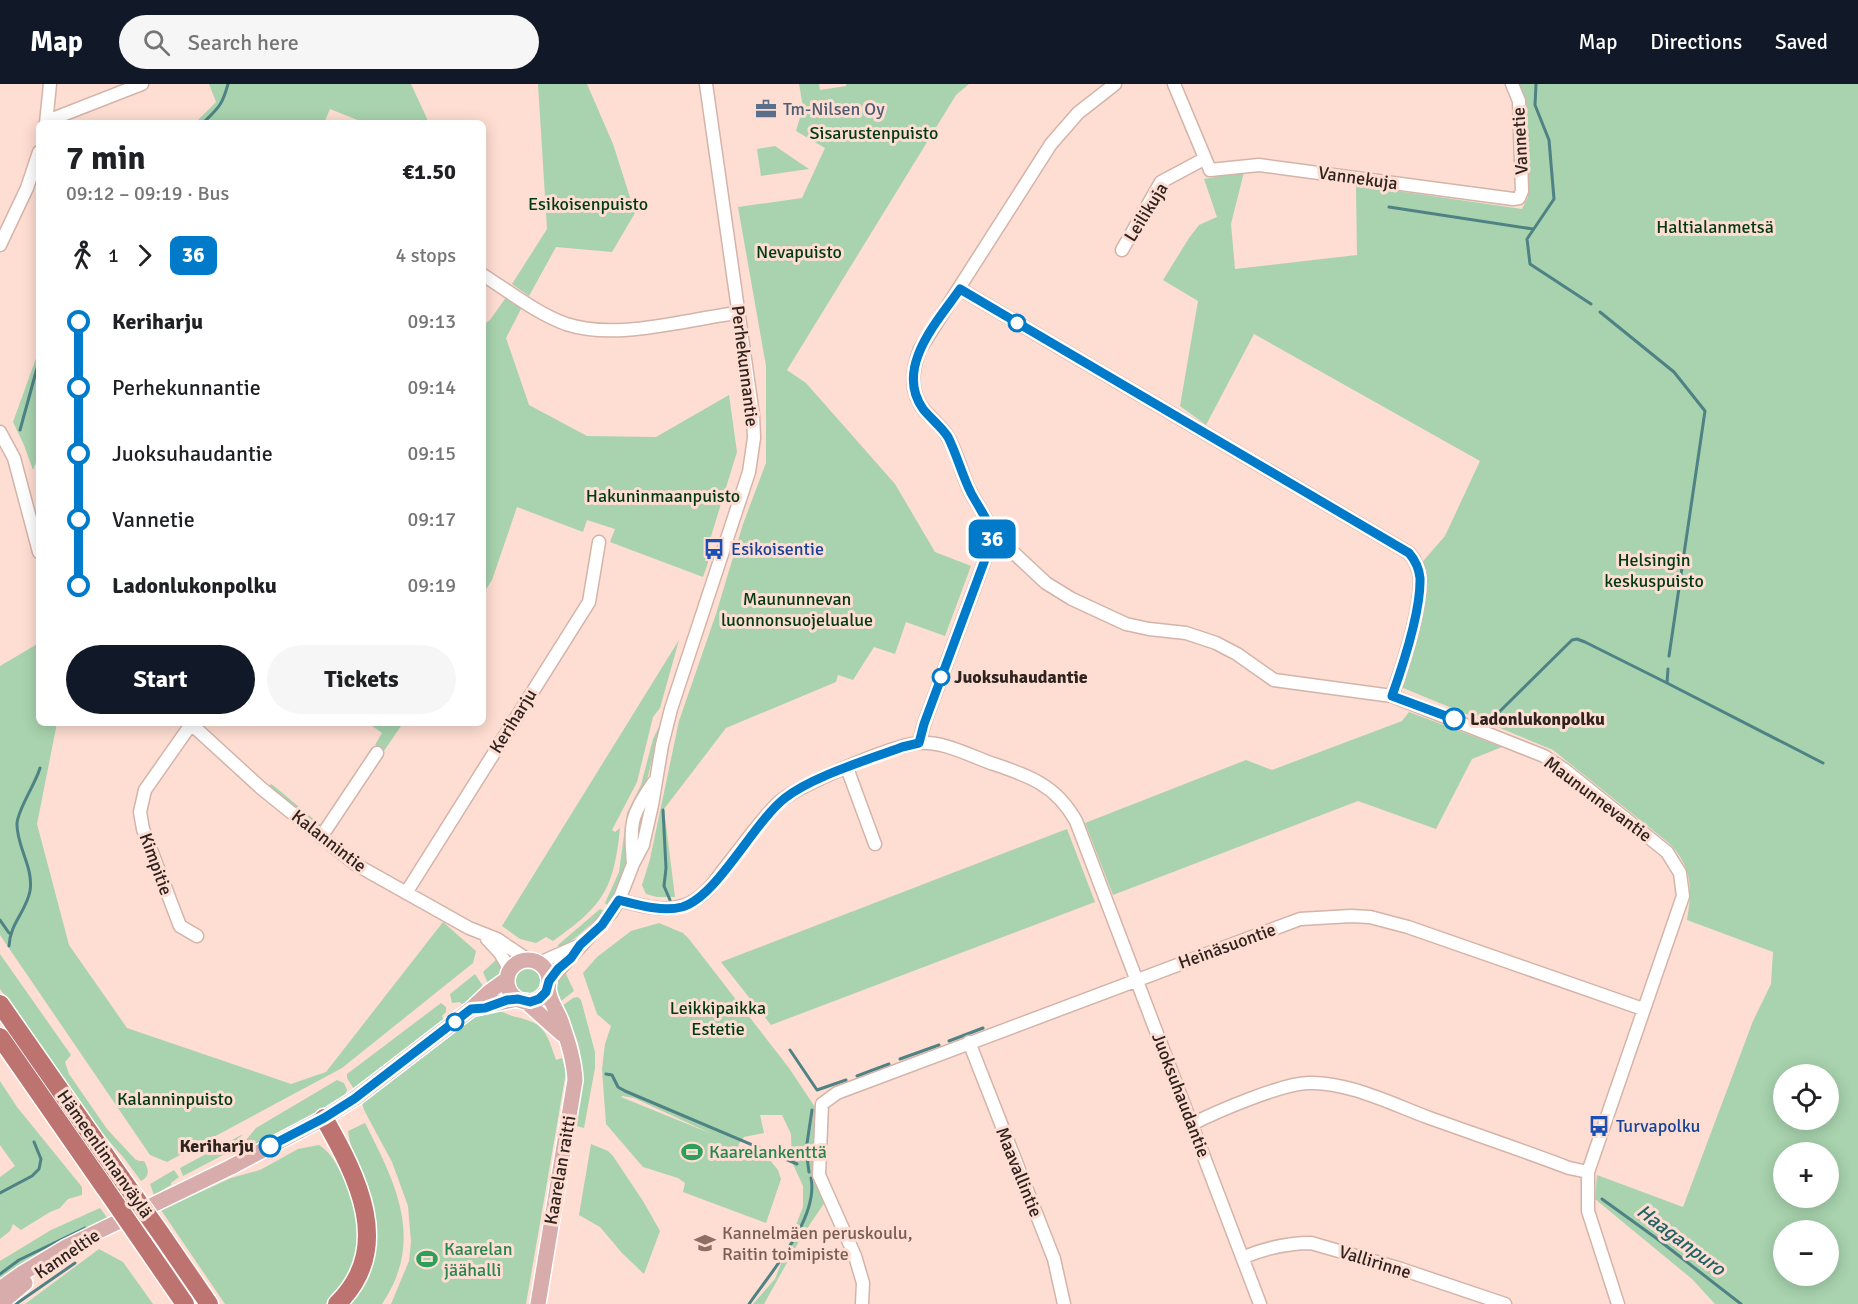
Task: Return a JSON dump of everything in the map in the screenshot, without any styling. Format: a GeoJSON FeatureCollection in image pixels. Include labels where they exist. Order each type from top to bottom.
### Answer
{"type":"FeatureCollection","features":[{"type":"Feature","properties":{"kind":"highway","name":"Hämeenlinnanväylä"},"geometry":{"type":"LineString","coordinates":[[0,1004],[209,1304]]}},
{"type":"Feature","properties":{"kind":"highway","name":"Hämeenlinnanväylä"},"geometry":{"type":"LineString","coordinates":[[0,1037],[186,1304]]}},
{"type":"Feature","properties":{"kind":"highway"},"geometry":{"type":"LineString","coordinates":[[324,1118],[357,1184],[368,1227],[366,1252],[360,1273],[347,1295],[337,1304]]}},
{"type":"Feature","properties":{"kind":"main road"},"geometry":{"type":"LineString","coordinates":[[521,1000],[539,999],[548,985],[546,970],[533,961],[516,964],[509,974],[511,992],[565,1036]]}},
{"type":"Feature","properties":{"kind":"main road","name":"Kanneltie"},"geometry":{"type":"LineString","coordinates":[[0,1289],[66,1247],[231,1167],[324,1118],[354,1099],[471,1009],[509,974]]}},
{"type":"Feature","properties":{"kind":"main road","name":"Kaarelan raitti"},"geometry":{"type":"LineString","coordinates":[[538,1304],[575,1080],[572,1054],[562,1023],[549,997],[548,985]]}},
{"type":"Feature","properties":{"kind":"main road","name":"Kanneltie"},"geometry":{"type":"LineString","coordinates":[[471,1009],[485,1008],[507,1000],[521,1000]]}},
{"type":"Feature","properties":{"kind":"main road","name":"Kanneltie"},"geometry":{"type":"LineString","coordinates":[[0,1304],[33,1277],[107,1228]]}},
{"type":"Feature","properties":{"kind":"street"},"geometry":{"type":"LineString","coordinates":[[47,120],[50,84]]}},
{"type":"Feature","properties":{"kind":"street"},"geometry":{"type":"LineString","coordinates":[[52,120],[142,84]]}},
{"type":"Feature","properties":{"kind":"street","name":"Perhekunnantie"},"geometry":{"type":"LineString","coordinates":[[548,985],[563,963],[571,958],[580,945],[602,925],[619,900],[643,845],[671,709],[721,561],[751,460],[754,438],[753,415],[706,84]]}},
{"type":"Feature","properties":{"kind":"street"},"geometry":{"type":"LineString","coordinates":[[919,743],[993,538],[988,520],[970,492],[946,435],[923,409],[914,388],[913,370],[920,349],[1051,144],[1078,113],[1115,84]]}},
{"type":"Feature","properties":{"kind":"street"},"geometry":{"type":"LineString","coordinates":[[1174,84],[1204,159]]}},
{"type":"Feature","properties":{"kind":"street","name":"Vannetie"},"geometry":{"type":"LineString","coordinates":[[1512,84],[1518,101],[1522,191],[1519,198]]}},
{"type":"Feature","properties":{"kind":"street","name":"Vannekuja"},"geometry":{"type":"LineString","coordinates":[[1204,159],[1208,168],[1214,171],[1248,164],[1260,165],[1519,198]]}},
{"type":"Feature","properties":{"kind":"street","name":"Leilikuja"},"geometry":{"type":"LineString","coordinates":[[1122,250],[1161,182],[1204,159]]}},
{"type":"Feature","properties":{"kind":"street"},"geometry":{"type":"LineString","coordinates":[[0,245],[27,188],[36,161]]}},
{"type":"Feature","properties":{"kind":"street"},"geometry":{"type":"LineString","coordinates":[[486,277],[549,317],[584,328],[625,330],[738,313]]}},
{"type":"Feature","properties":{"kind":"street"},"geometry":{"type":"LineString","coordinates":[[960,289],[1409,553],[1418,567],[1420,578],[1418,599],[1407,649],[1392,696]]}},
{"type":"Feature","properties":{"kind":"street"},"geometry":{"type":"LineString","coordinates":[[0,432],[14,458],[36,535]]}},
{"type":"Feature","properties":{"kind":"street","name":"Maununnevantie"},"geometry":{"type":"LineString","coordinates":[[993,538],[1002,542],[1046,583],[1072,599],[1126,624],[1186,633],[1216,643],[1237,654],[1274,680],[1392,696],[1544,756],[1565,770],[1667,852],[1680,873],[1683,896],[1588,1173],[1588,1211],[1617,1304]]}},
{"type":"Feature","properties":{"kind":"street","name":"Keriharju"},"geometry":{"type":"LineString","coordinates":[[406,893],[589,602],[599,542]]}},
{"type":"Feature","properties":{"kind":"street","name":"Kimpitie"},"geometry":{"type":"LineString","coordinates":[[189,726],[145,790],[140,812],[143,829],[180,926],[197,936]]}},
{"type":"Feature","properties":{"kind":"street","name":"Kalannintie"},"geometry":{"type":"LineString","coordinates":[[194,726],[261,788],[355,864],[484,936],[497,939],[533,961]]}},
{"type":"Feature","properties":{"kind":"street","name":"Juoksuhaudantie"},"geometry":{"type":"LineString","coordinates":[[619,900],[667,909],[682,907],[697,899],[708,890],[777,804],[804,785],[902,747],[919,743],[943,746],[1040,782],[1060,797],[1076,821],[1260,1304]]}},
{"type":"Feature","properties":{"kind":"street"},"geometry":{"type":"LineString","coordinates":[[321,837],[377,753]]}},
{"type":"Feature","properties":{"kind":"street"},"geometry":{"type":"LineString","coordinates":[[847,768],[875,844]]}},
{"type":"Feature","properties":{"kind":"street","name":"Heinäsuontie"},"geometry":{"type":"LineString","coordinates":[[862,1304],[863,1283],[855,1256],[819,1175],[822,1104],[837,1093],[969,1042],[1300,919],[1351,916],[1370,917],[1408,927],[1643,1009]]}},
{"type":"Feature","properties":{"kind":"street","name":"Kalannintie"},"geometry":{"type":"LineString","coordinates":[[484,936],[500,953],[509,974]]}},
{"type":"Feature","properties":{"kind":"street","name":"Perhekunnantie"},"geometry":{"type":"LineString","coordinates":[[533,961],[580,945]]}},
{"type":"Feature","properties":{"kind":"street","name":"Maavallintie"},"geometry":{"type":"LineString","coordinates":[[969,1042],[1054,1259],[1064,1304]]}},
{"type":"Feature","properties":{"kind":"street"},"geometry":{"type":"LineString","coordinates":[[1192,1124],[1221,1110],[1292,1085],[1322,1083],[1371,1097],[1588,1173]]}},
{"type":"Feature","properties":{"kind":"street","name":"Vallirinne"},"geometry":{"type":"LineString","coordinates":[[1244,1257],[1273,1247],[1297,1243],[1321,1245],[1505,1304]]}},
{"type":"Feature","properties":{"kind":"green space"},"geometry":{"type":"Polygon","coordinates":[[[209,84],[411,84],[428,120],[358,120],[330,109],[325,120],[198,120],[216,102],[209,84]]]}},
{"type":"Feature","properties":{"kind":"green space","name":"Esikoisenpuisto"},"geometry":{"type":"Polygon","coordinates":[[[538,84],[587,84],[613,144],[635,213],[612,252],[556,247],[529,296],[512,284],[547,229],[538,84]]]}},
{"type":"Feature","properties":{"kind":"green space"},"geometry":{"type":"Polygon","coordinates":[[[799,84],[819,84],[820,90],[846,86],[846,84],[969,84],[956,95],[787,370],[806,383],[895,484],[935,552],[971,566],[945,636],[906,622],[895,654],[874,647],[853,680],[838,675],[836,682],[726,728],[664,809],[675,897],[657,897],[646,894],[642,885],[650,859],[679,721],[716,614],[743,524],[766,463],[766,366],[738,207],[802,198],[825,148],[796,131],[803,107],[799,84]]]}},
{"type":"Feature","properties":{"kind":"green space","name":"Helsingin keskuspuisto"},"geometry":{"type":"Polygon","coordinates":[[[1518,84],[1858,84],[1858,1304],[1715,1304],[1692,1279],[1595,1199],[1597,1175],[1683,1207],[1753,1021],[1771,984],[1773,952],[1687,920],[1690,899],[1689,880],[1678,853],[1670,844],[1553,750],[1396,685],[1407,649],[1418,567],[1445,536],[1480,461],[1254,334],[1206,425],[1180,406],[1198,301],[1163,280],[1199,225],[1217,217],[1204,179],[1244,172],[1231,224],[1235,269],[1357,255],[1356,185],[1522,209],[1528,197],[1523,93],[1518,84]]]}},
{"type":"Feature","properties":{"kind":"green space"},"geometry":{"type":"Polygon","coordinates":[[[775,146],[809,169],[761,176],[757,149],[775,146]]]}},
{"type":"Feature","properties":{"kind":"green space","name":"Hakuninmaanpuisto"},"geometry":{"type":"Polygon","coordinates":[[[507,296],[522,307],[506,338],[529,405],[587,436],[656,437],[729,395],[737,452],[708,546],[708,563],[703,577],[610,542],[615,529],[587,520],[583,532],[517,507],[492,580],[486,589],[486,323],[507,296]]]}},
{"type":"Feature","properties":{"kind":"green space"},"geometry":{"type":"Polygon","coordinates":[[[36,358],[36,462],[33,470],[13,422],[36,358]]]}},
{"type":"Feature","properties":{"kind":"green space"},"geometry":{"type":"Polygon","coordinates":[[[679,640],[660,708],[653,717],[637,782],[612,830],[615,832],[620,828],[614,866],[603,894],[584,917],[553,941],[546,937],[536,943],[520,939],[502,926],[679,640]]]}},
{"type":"Feature","properties":{"kind":"green space","name":"Kalanninpuisto"},"geometry":{"type":"Polygon","coordinates":[[[36,645],[36,726],[56,726],[37,824],[69,945],[127,1028],[291,1084],[326,1072],[443,922],[476,951],[473,963],[342,1068],[167,1162],[150,1155],[0,935],[0,666],[36,645]]]}},
{"type":"Feature","properties":{"kind":"green space"},"geometry":{"type":"Polygon","coordinates":[[[1409,712],[1502,747],[1472,759],[1436,829],[1358,801],[1113,895],[1085,823],[1246,760],[1272,770],[1402,721],[1409,712]]]}},
{"type":"Feature","properties":{"kind":"green space"},"geometry":{"type":"Polygon","coordinates":[[[662,720],[624,872],[617,891],[607,905],[605,903],[619,872],[627,813],[641,785],[653,739],[662,720]]]}},
{"type":"Feature","properties":{"kind":"green space"},"geometry":{"type":"Polygon","coordinates":[[[372,726],[401,726],[384,751],[375,745],[382,733],[372,726]]]}},
{"type":"Feature","properties":{"kind":"green space"},"geometry":{"type":"Polygon","coordinates":[[[271,784],[324,828],[320,829],[269,786],[271,784]]]}},
{"type":"Feature","properties":{"kind":"green space"},"geometry":{"type":"Polygon","coordinates":[[[1067,829],[1095,902],[771,1025],[721,962],[1067,829]]]}},
{"type":"Feature","properties":{"kind":"green space"},"geometry":{"type":"Polygon","coordinates":[[[600,909],[604,911],[582,932],[558,948],[558,945],[600,909]]]}},
{"type":"Feature","properties":{"kind":"green space","name":"Leikkipaikka Estetie"},"geometry":{"type":"Polygon","coordinates":[[[659,923],[683,933],[789,1068],[815,1107],[825,1202],[802,1236],[764,1304],[753,1304],[775,1279],[803,1207],[803,1186],[792,1162],[791,1134],[782,1115],[760,1115],[764,1133],[744,1137],[738,1145],[769,1159],[778,1170],[781,1179],[766,1223],[683,1192],[685,1183],[678,1178],[643,1167],[606,1124],[602,1069],[605,1044],[611,1026],[597,1014],[583,973],[597,957],[631,931],[659,923]],[[621,1097],[712,1134],[634,1098],[621,1097]]]}},
{"type":"Feature","properties":{"kind":"green space"},"geometry":{"type":"Polygon","coordinates":[[[0,954],[71,1055],[65,1062],[69,1074],[107,1129],[135,1159],[144,1161],[148,1172],[141,1181],[101,1132],[0,989],[0,954]]]}},
{"type":"Feature","properties":{"kind":"green space"},"geometry":{"type":"Polygon","coordinates":[[[499,957],[500,974],[489,986],[483,972],[499,957]]]}},
{"type":"Feature","properties":{"kind":"green space"},"geometry":{"type":"Polygon","coordinates":[[[528,968],[538,972],[542,982],[538,992],[528,996],[518,992],[514,982],[518,972],[528,968]]]}},
{"type":"Feature","properties":{"kind":"green space"},"geometry":{"type":"Polygon","coordinates":[[[563,970],[574,991],[556,1005],[553,989],[563,970]]]}},
{"type":"Feature","properties":{"kind":"green space"},"geometry":{"type":"Polygon","coordinates":[[[475,974],[485,989],[462,1005],[460,1002],[452,1003],[450,994],[475,974]]]}},
{"type":"Feature","properties":{"kind":"green space"},"geometry":{"type":"Polygon","coordinates":[[[578,997],[581,1000],[595,1052],[595,1068],[584,1128],[573,1125],[581,1069],[579,1047],[572,1029],[558,1009],[578,997]]]}},
{"type":"Feature","properties":{"kind":"green space"},"geometry":{"type":"Polygon","coordinates":[[[441,1003],[446,1007],[446,1012],[442,1016],[444,1020],[354,1089],[347,1074],[441,1003]]]}},
{"type":"Feature","properties":{"kind":"green space"},"geometry":{"type":"Polygon","coordinates":[[[496,1006],[506,1014],[531,1021],[542,1029],[556,1060],[562,1058],[566,1072],[526,1304],[391,1304],[409,1261],[411,1242],[408,1206],[392,1162],[362,1102],[459,1025],[496,1006]]]}},
{"type":"Feature","properties":{"kind":"green space"},"geometry":{"type":"Polygon","coordinates":[[[337,1080],[344,1083],[347,1090],[345,1095],[292,1128],[232,1157],[256,1128],[337,1080]]]}},
{"type":"Feature","properties":{"kind":"green space"},"geometry":{"type":"Polygon","coordinates":[[[0,1081],[17,1107],[82,1187],[82,1195],[68,1199],[60,1208],[21,1230],[13,1224],[10,1231],[0,1239],[0,1177],[15,1166],[0,1145],[0,1081]]]}},
{"type":"Feature","properties":{"kind":"green space"},"geometry":{"type":"Polygon","coordinates":[[[365,1123],[395,1190],[404,1235],[402,1257],[395,1280],[382,1304],[348,1304],[358,1293],[371,1267],[376,1239],[374,1211],[348,1131],[365,1123]]]}},
{"type":"Feature","properties":{"kind":"green space"},"geometry":{"type":"Polygon","coordinates":[[[243,1134],[225,1154],[183,1176],[180,1168],[243,1134]]]}},
{"type":"Feature","properties":{"kind":"green space"},"geometry":{"type":"Polygon","coordinates":[[[591,1144],[608,1151],[613,1156],[660,1231],[644,1274],[600,1227],[579,1215],[591,1144]]]}},
{"type":"Feature","properties":{"kind":"green space"},"geometry":{"type":"Polygon","coordinates":[[[319,1145],[330,1155],[337,1166],[356,1208],[358,1242],[355,1259],[348,1275],[339,1290],[326,1304],[225,1304],[161,1210],[231,1178],[260,1170],[298,1149],[319,1145]]]}},
{"type":"Feature","properties":{"kind":"green space"},"geometry":{"type":"Polygon","coordinates":[[[174,1170],[179,1177],[171,1185],[154,1195],[150,1184],[174,1170]]]}},
{"type":"Feature","properties":{"kind":"green space"},"geometry":{"type":"Polygon","coordinates":[[[100,1208],[109,1220],[0,1283],[0,1261],[51,1230],[100,1208]]]}},
{"type":"Feature","properties":{"kind":"green space"},"geometry":{"type":"Polygon","coordinates":[[[99,1249],[123,1262],[153,1304],[25,1304],[99,1249]]]}},
{"type":"Feature","properties":{"kind":"waterway"},"geometry":{"type":"LineString","coordinates":[[206,120],[219,106],[228,84]]}},
{"type":"Feature","properties":{"kind":"waterway"},"geometry":{"type":"LineString","coordinates":[[1536,84],[1535,105],[1549,140],[1554,199],[1527,239],[1530,264],[1591,304]]}},
{"type":"Feature","properties":{"kind":"waterway"},"geometry":{"type":"LineString","coordinates":[[1389,207],[1533,229]]}},
{"type":"Feature","properties":{"kind":"waterway"},"geometry":{"type":"LineString","coordinates":[[1600,312],[1674,372],[1705,411],[1669,656]]}},
{"type":"Feature","properties":{"kind":"waterway"},"geometry":{"type":"LineString","coordinates":[[20,430],[36,372]]}},
{"type":"Feature","properties":{"kind":"waterway"},"geometry":{"type":"LineString","coordinates":[[1489,722],[1572,640],[1585,642],[1667,683]]}},
{"type":"Feature","properties":{"kind":"waterway"},"geometry":{"type":"LineString","coordinates":[[1668,669],[1667,683],[1823,763]]}},
{"type":"Feature","properties":{"kind":"waterway"},"geometry":{"type":"LineString","coordinates":[[9,946],[12,931],[28,898],[31,882],[17,832],[17,823],[40,768]]}},
{"type":"Feature","properties":{"kind":"waterway"},"geometry":{"type":"LineString","coordinates":[[663,810],[666,868],[664,886],[670,900]]}},
{"type":"Feature","properties":{"kind":"waterway"},"geometry":{"type":"LineString","coordinates":[[0,920],[9,933]]}},
{"type":"Feature","properties":{"kind":"waterway"},"geometry":{"type":"LineString","coordinates":[[949,1041],[983,1028]]}},
{"type":"Feature","properties":{"kind":"waterway"},"geometry":{"type":"LineString","coordinates":[[900,1059],[939,1045]]}},
{"type":"Feature","properties":{"kind":"waterway"},"geometry":{"type":"LineString","coordinates":[[790,1050],[817,1090],[846,1080]]}},
{"type":"Feature","properties":{"kind":"waterway"},"geometry":{"type":"LineString","coordinates":[[857,1076],[889,1064]]}},
{"type":"Feature","properties":{"kind":"waterway"},"geometry":{"type":"LineString","coordinates":[[606,1074],[612,1075],[618,1087],[625,1091],[797,1164]]}},
{"type":"Feature","properties":{"kind":"waterway"},"geometry":{"type":"LineString","coordinates":[[809,1172],[806,1150],[812,1110]]}},
{"type":"Feature","properties":{"kind":"waterway"},"geometry":{"type":"LineString","coordinates":[[0,1193],[32,1176],[39,1169],[41,1159],[34,1142]]}},
{"type":"Feature","properties":{"kind":"waterway"},"geometry":{"type":"LineString","coordinates":[[749,1304],[801,1227],[812,1194],[811,1178]]}},
{"type":"Feature","properties":{"kind":"waterway","name":"Haaganpuro"},"geometry":{"type":"LineString","coordinates":[[1602,1199],[1741,1304]]}},
{"type":"Feature","properties":{"kind":"waterway"},"geometry":{"type":"LineString","coordinates":[[0,1274],[19,1260],[85,1228]]}},
{"type":"Feature","properties":{"kind":"waterway"},"geometry":{"type":"LineString","coordinates":[[16,1304],[75,1263]]}},
{"type":"Feature","properties":{"kind":"bus line","name":"36"},"geometry":{"type":"LineString","coordinates":[[270,1146],[324,1118],[354,1099],[471,1009],[485,1008],[507,1000],[518,999],[530,1002],[539,999],[546,992],[549,981],[558,969],[602,925],[619,900],[667,909],[682,907],[703,895],[777,804],[804,785],[902,747],[919,743],[993,538],[991,526],[970,492],[956,453],[938,424],[923,409],[914,388],[913,370],[920,349],[960,289],[1409,553],[1418,567],[1420,578],[1418,599],[1407,649],[1392,696],[1454,719]]}},
{"type":"Feature","properties":{"kind":"place","name":"Tm-Nilsen Oy"},"geometry":{"type":"Point","coordinates":[766,109]}},
{"type":"Feature","properties":{"kind":"place","name":"Esikoisentie"},"geometry":{"type":"Point","coordinates":[714,549]}},
{"type":"Feature","properties":{"kind":"place","name":"Juoksuhaudantie"},"geometry":{"type":"Point","coordinates":[941,677]}},
{"type":"Feature","properties":{"kind":"place","name":"Ladonlukonpolku"},"geometry":{"type":"Point","coordinates":[1454,719]}},
{"type":"Feature","properties":{"kind":"place","name":"Turvapolku"},"geometry":{"type":"Point","coordinates":[1599,1126]}},
{"type":"Feature","properties":{"kind":"place","name":"Keriharju"},"geometry":{"type":"Point","coordinates":[270,1146]}},
{"type":"Feature","properties":{"kind":"place","name":"Kaarelankenttä"},"geometry":{"type":"Point","coordinates":[692,1152]}},
{"type":"Feature","properties":{"kind":"place","name":"Kannelmäen peruskoulu, Raitin toimipiste"},"geometry":{"type":"Point","coordinates":[705,1243]}},
{"type":"Feature","properties":{"kind":"place","name":"Kaarelan jäähalli"},"geometry":{"type":"Point","coordinates":[427,1259]}},
{"type":"Feature","properties":{"kind":"park label","name":"Sisarustenpuisto"},"geometry":{"type":"Point","coordinates":[874,133]}},
{"type":"Feature","properties":{"kind":"park label","name":"Haltialanmetsä"},"geometry":{"type":"Point","coordinates":[1715,227]}},
{"type":"Feature","properties":{"kind":"park label","name":"Nevapuisto"},"geometry":{"type":"Point","coordinates":[799,252]}},
{"type":"Feature","properties":{"kind":"park label","name":"Maununnevan luonnonsuojelualue"},"geometry":{"type":"Point","coordinates":[797,609]}}]}
